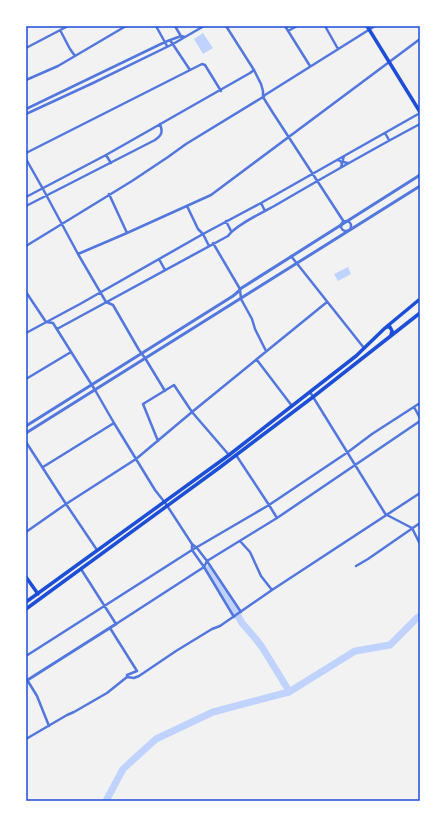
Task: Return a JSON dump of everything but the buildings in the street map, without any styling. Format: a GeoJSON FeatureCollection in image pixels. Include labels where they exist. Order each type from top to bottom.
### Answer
{"type":"FeatureCollection","features":[{"type":"Feature","properties":{"kind":"main road"},"geometry":{"type":"LineString","coordinates":[[367,26],[420,111]]}},
{"type":"Feature","properties":{"kind":"main road"},"geometry":{"type":"LineString","coordinates":[[26,609],[166,504],[356,356],[390,323],[420,299]]}},
{"type":"Feature","properties":{"kind":"main road"},"geometry":{"type":"LineString","coordinates":[[26,602],[97,550],[220,468],[420,313]]}},
{"type":"Feature","properties":{"kind":"main road"},"geometry":{"type":"LineString","coordinates":[[390,323],[392,329],[397,331]]}},
{"type":"Feature","properties":{"kind":"main road"},"geometry":{"type":"LineString","coordinates":[[385,328],[391,328],[391,336]]}},
{"type":"Feature","properties":{"kind":"main road"},"geometry":{"type":"LineString","coordinates":[[217,464],[220,468]]}},
{"type":"Feature","properties":{"kind":"main road"},"geometry":{"type":"LineString","coordinates":[[26,577],[41,599]]}},
{"type":"Feature","properties":{"kind":"street"},"geometry":{"type":"LineString","coordinates":[[26,48],[68,26]]}},
{"type":"Feature","properties":{"kind":"street"},"geometry":{"type":"LineString","coordinates":[[26,80],[58,66],[126,26]]}},
{"type":"Feature","properties":{"kind":"street"},"geometry":{"type":"LineString","coordinates":[[156,26],[167,46]]}},
{"type":"Feature","properties":{"kind":"street"},"geometry":{"type":"LineString","coordinates":[[175,26],[182,38]]}},
{"type":"Feature","properties":{"kind":"street"},"geometry":{"type":"LineString","coordinates":[[26,109],[165,42],[186,37],[204,26]]}},
{"type":"Feature","properties":{"kind":"street"},"geometry":{"type":"LineString","coordinates":[[226,26],[254,70],[261,84],[263,97],[344,222],[350,224],[351,226],[349,230]]}},
{"type":"Feature","properties":{"kind":"street"},"geometry":{"type":"LineString","coordinates":[[285,26],[310,67]]}},
{"type":"Feature","properties":{"kind":"street"},"geometry":{"type":"LineString","coordinates":[[288,31],[297,26]]}},
{"type":"Feature","properties":{"kind":"street"},"geometry":{"type":"LineString","coordinates":[[324,26],[338,49]]}},
{"type":"Feature","properties":{"kind":"street"},"geometry":{"type":"LineString","coordinates":[[26,246],[375,26]]}},
{"type":"Feature","properties":{"kind":"street"},"geometry":{"type":"LineString","coordinates":[[60,30],[75,56]]}},
{"type":"Feature","properties":{"kind":"street"},"geometry":{"type":"LineString","coordinates":[[26,114],[93,83],[173,44],[182,38]]}},
{"type":"Feature","properties":{"kind":"street"},"geometry":{"type":"LineString","coordinates":[[78,254],[211,195],[420,39]]}},
{"type":"Feature","properties":{"kind":"street"},"geometry":{"type":"LineString","coordinates":[[170,40],[190,70]]}},
{"type":"Feature","properties":{"kind":"street"},"geometry":{"type":"LineString","coordinates":[[26,153],[202,64],[205,65],[221,90]]}},
{"type":"Feature","properties":{"kind":"street"},"geometry":{"type":"LineString","coordinates":[[26,197],[106,155],[254,70]]}},
{"type":"Feature","properties":{"kind":"street"},"geometry":{"type":"LineString","coordinates":[[91,78],[93,83]]}},
{"type":"Feature","properties":{"kind":"street"},"geometry":{"type":"LineString","coordinates":[[26,333],[261,203],[385,133],[420,111]]}},
{"type":"Feature","properties":{"kind":"street"},"geometry":{"type":"LineString","coordinates":[[26,206],[159,137],[162,130],[160,124]]}},
{"type":"Feature","properties":{"kind":"street"},"geometry":{"type":"LineString","coordinates":[[57,329],[228,236],[231,231],[265,211],[348,163],[420,124]]}},
{"type":"Feature","properties":{"kind":"street"},"geometry":{"type":"LineString","coordinates":[[385,133],[389,140]]}},
{"type":"Feature","properties":{"kind":"street"},"geometry":{"type":"LineString","coordinates":[[106,155],[111,163]]}},
{"type":"Feature","properties":{"kind":"street"},"geometry":{"type":"LineString","coordinates":[[344,156],[343,160],[345,163],[348,163]]}},
{"type":"Feature","properties":{"kind":"street"},"geometry":{"type":"LineString","coordinates":[[26,159],[106,302],[113,305],[141,354],[165,391]]}},
{"type":"Feature","properties":{"kind":"street"},"geometry":{"type":"LineString","coordinates":[[337,160],[342,162],[341,167]]}},
{"type":"Feature","properties":{"kind":"street"},"geometry":{"type":"LineString","coordinates":[[26,426],[420,175]]}},
{"type":"Feature","properties":{"kind":"street"},"geometry":{"type":"LineString","coordinates":[[26,433],[420,186]]}},
{"type":"Feature","properties":{"kind":"street"},"geometry":{"type":"LineString","coordinates":[[391,193],[396,201]]}},
{"type":"Feature","properties":{"kind":"street"},"geometry":{"type":"LineString","coordinates":[[109,194],[127,233]]}},
{"type":"Feature","properties":{"kind":"street"},"geometry":{"type":"LineString","coordinates":[[379,200],[384,208]]}},
{"type":"Feature","properties":{"kind":"street"},"geometry":{"type":"LineString","coordinates":[[261,203],[265,211]]}},
{"type":"Feature","properties":{"kind":"street"},"geometry":{"type":"LineString","coordinates":[[187,206],[198,229],[203,234],[209,246]]}},
{"type":"Feature","properties":{"kind":"street"},"geometry":{"type":"LineString","coordinates":[[226,221],[231,231]]}},
{"type":"Feature","properties":{"kind":"street"},"geometry":{"type":"LineString","coordinates":[[344,222],[341,226],[342,230],[349,230]]}},
{"type":"Feature","properties":{"kind":"street"},"geometry":{"type":"LineString","coordinates":[[213,243],[240,289],[241,299],[252,319],[255,329],[266,351]]}},
{"type":"Feature","properties":{"kind":"street"},"geometry":{"type":"LineString","coordinates":[[291,256],[364,348]]}},
{"type":"Feature","properties":{"kind":"street"},"geometry":{"type":"LineString","coordinates":[[159,259],[165,270]]}},
{"type":"Feature","properties":{"kind":"street"},"geometry":{"type":"LineString","coordinates":[[26,292],[46,322],[53,323],[155,490],[192,544],[207,561],[241,612]]}},
{"type":"Feature","properties":{"kind":"street"},"geometry":{"type":"LineString","coordinates":[[26,532],[66,504],[136,460],[192,412],[327,302]]}},
{"type":"Feature","properties":{"kind":"street"},"geometry":{"type":"LineString","coordinates":[[26,379],[71,352]]}},
{"type":"Feature","properties":{"kind":"street"},"geometry":{"type":"LineString","coordinates":[[257,360],[292,406]]}},
{"type":"Feature","properties":{"kind":"street"},"geometry":{"type":"LineString","coordinates":[[158,441],[143,404],[174,385],[192,412],[229,455]]}},
{"type":"Feature","properties":{"kind":"street"},"geometry":{"type":"LineString","coordinates":[[310,392],[386,515],[412,528],[420,544]]}},
{"type":"Feature","properties":{"kind":"street"},"geometry":{"type":"LineString","coordinates":[[26,656],[192,550],[269,505],[420,403]]}},
{"type":"Feature","properties":{"kind":"street"},"geometry":{"type":"LineString","coordinates":[[414,407],[420,418]]}},
{"type":"Feature","properties":{"kind":"street"},"geometry":{"type":"LineString","coordinates":[[49,726],[37,696],[27,680],[204,567],[207,561],[277,518],[420,421]]}},
{"type":"Feature","properties":{"kind":"street"},"geometry":{"type":"LineString","coordinates":[[43,467],[114,423]]}},
{"type":"Feature","properties":{"kind":"street"},"geometry":{"type":"LineString","coordinates":[[26,442],[97,550]]}},
{"type":"Feature","properties":{"kind":"street"},"geometry":{"type":"LineString","coordinates":[[236,455],[277,518]]}},
{"type":"Feature","properties":{"kind":"street"},"geometry":{"type":"LineString","coordinates":[[128,677],[134,678],[139,676],[176,651],[212,629],[220,626],[272,590],[420,494]]}},
{"type":"Feature","properties":{"kind":"street"},"geometry":{"type":"LineString","coordinates":[[356,566],[420,523]]}},
{"type":"Feature","properties":{"kind":"street"},"geometry":{"type":"LineString","coordinates":[[240,541],[250,552],[261,576],[272,590]]}},
{"type":"Feature","properties":{"kind":"street"},"geometry":{"type":"LineString","coordinates":[[192,544],[192,550],[234,617]]}},
{"type":"Feature","properties":{"kind":"street"},"geometry":{"type":"LineString","coordinates":[[81,569],[116,624]]}},
{"type":"Feature","properties":{"kind":"street"},"geometry":{"type":"LineString","coordinates":[[26,739],[107,693],[128,677],[127,675],[137,671],[110,628]]}},
{"type":"Feature","properties":{"kind":"water"},"geometry":{"type":"Polygon","coordinates":[[[203,33],[213,48],[203,54],[194,39],[203,33]]]}},
{"type":"Feature","properties":{"kind":"water"},"geometry":{"type":"Polygon","coordinates":[[[348,267],[351,274],[338,281],[334,274],[348,267]]]}},
{"type":"Feature","properties":{"kind":"waterway"},"geometry":{"type":"LineString","coordinates":[[208,569],[242,623],[262,647],[289,691]]}},
{"type":"Feature","properties":{"kind":"waterway"},"geometry":{"type":"LineString","coordinates":[[106,801],[123,769],[156,739],[213,712],[289,692],[355,651],[390,645],[420,616]]}}]}
